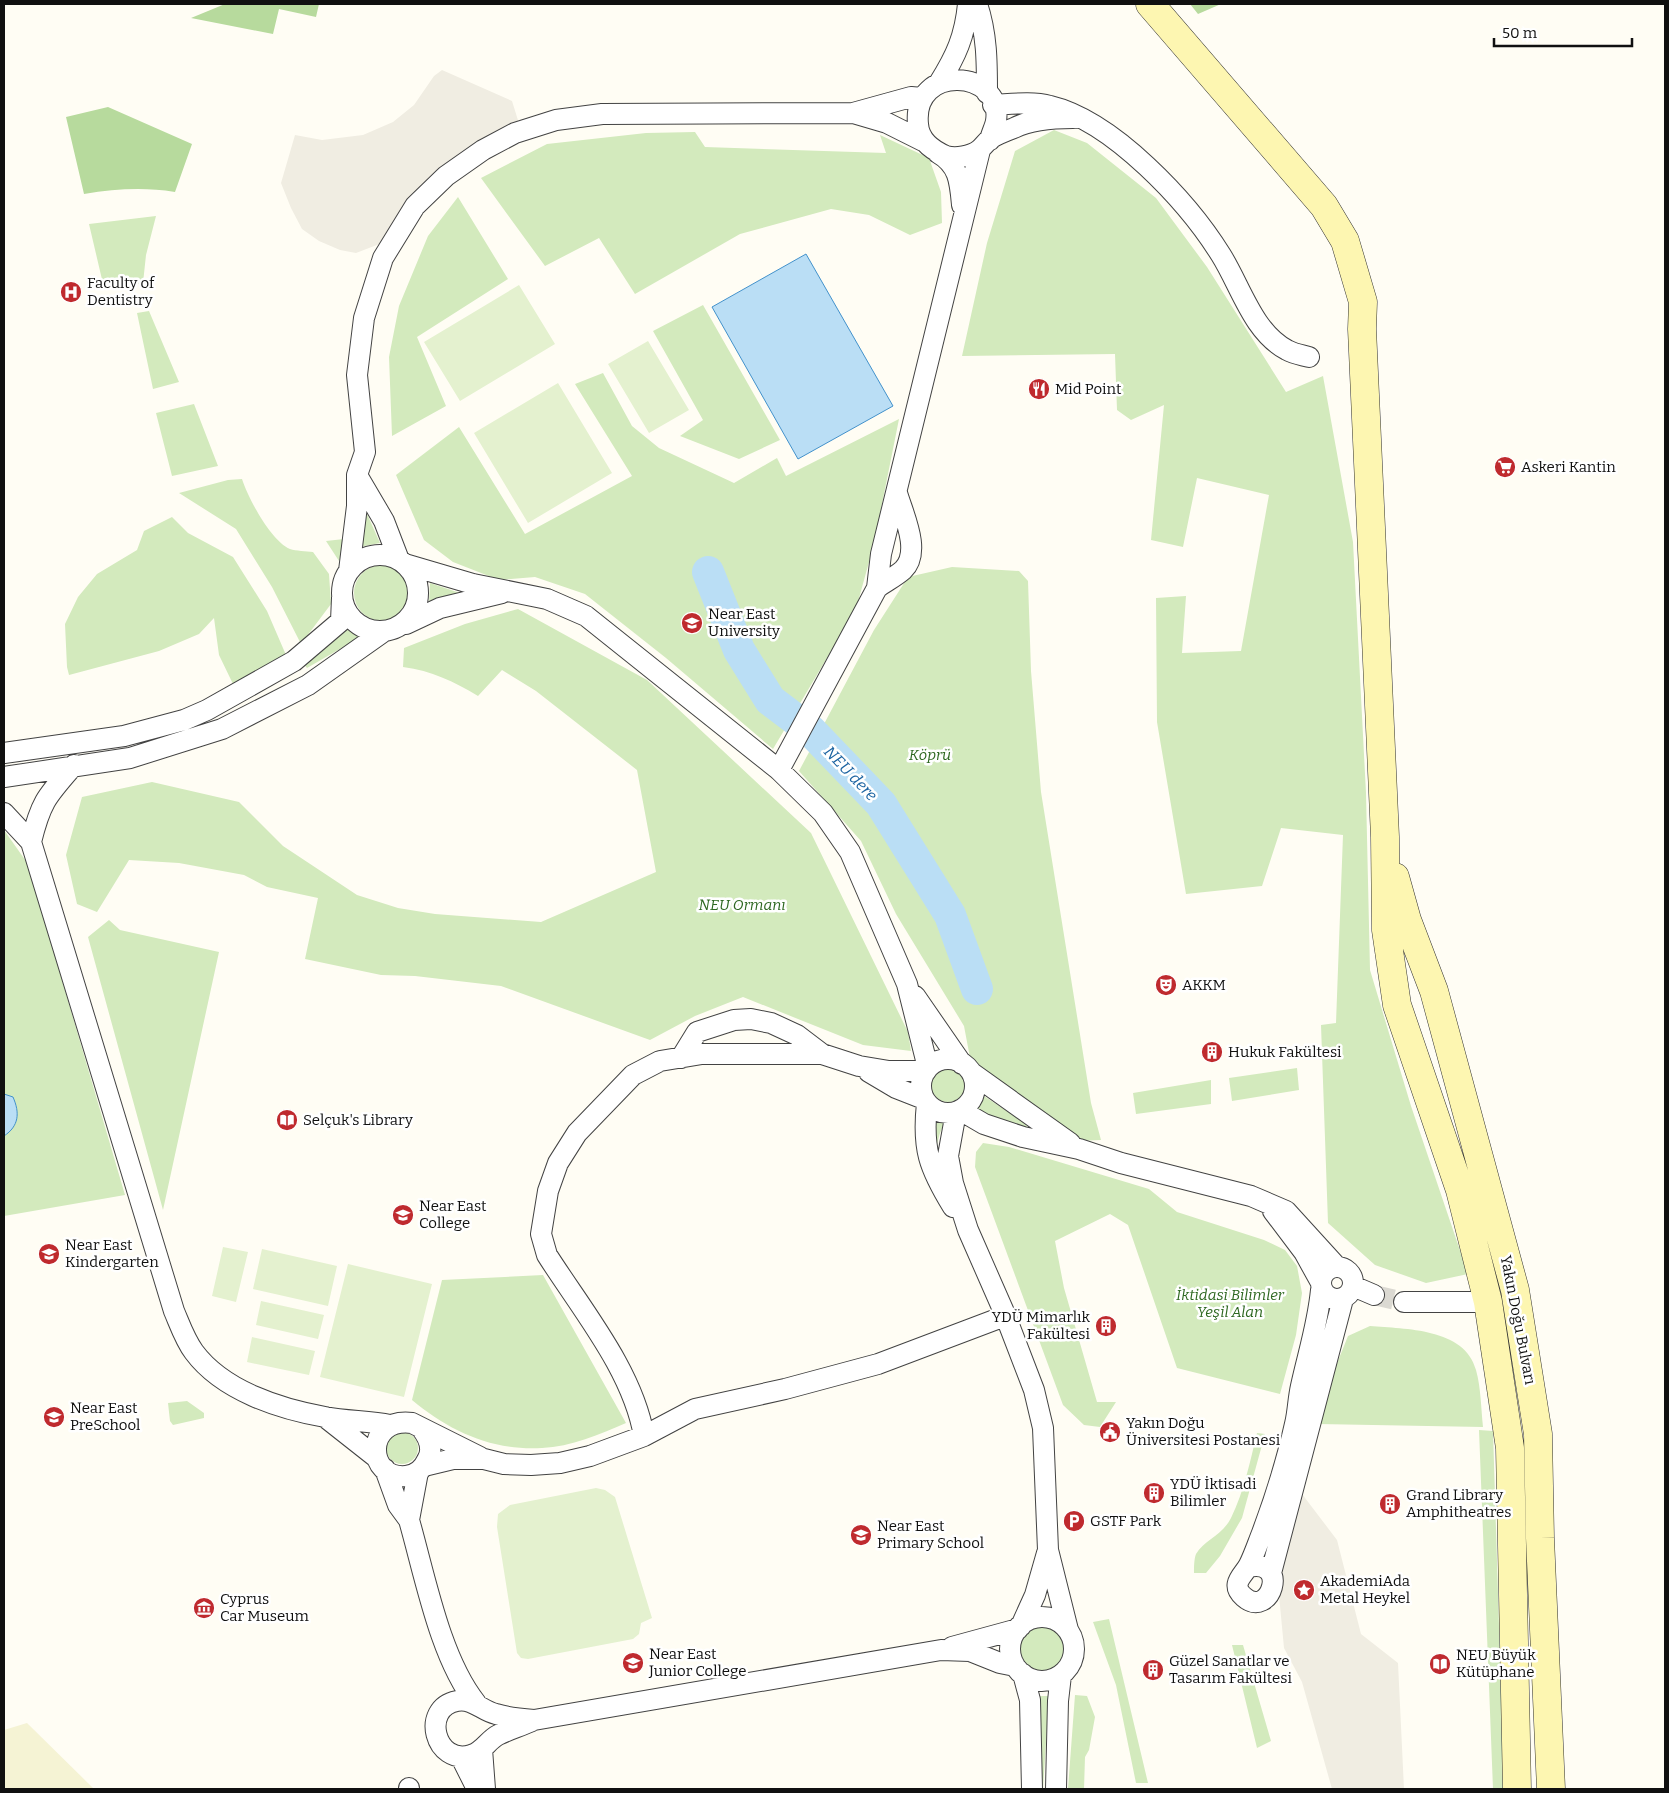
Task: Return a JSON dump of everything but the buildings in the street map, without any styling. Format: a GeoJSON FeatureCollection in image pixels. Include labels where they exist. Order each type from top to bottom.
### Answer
{"type":"FeatureCollection","features":[{"type":"Feature","properties":{"kind":"main road"},"geometry":{"type":"LineString","coordinates":[[1150,4],[1324,206],[1345,241],[1363,302],[1362,329],[1385,836],[1386,930],[1397,1005],[1460,1190],[1488,1302],[1510,1448],[1517,1789]]}},
{"type":"Feature","properties":{"kind":"main road","name":"Yakın Doğu Bulvarı"},"geometry":{"type":"LineString","coordinates":[[1385,836],[1407,920],[1434,991],[1515,1290],[1538,1434],[1540,1538],[1551,1789]]}},
{"type":"Feature","properties":{"kind":"street"},"geometry":{"type":"LineString","coordinates":[[963,219],[960,183],[951,161],[929,146],[918,130],[917,114],[922,98],[939,82],[957,54],[966,22],[968,4]]}},
{"type":"Feature","properties":{"kind":"street"},"geometry":{"type":"LineString","coordinates":[[779,770],[877,588],[881,554],[896,490],[910,442],[963,219],[985,145],[996,120],[990,99],[987,49],[983,22],[977,4]]}},
{"type":"Feature","properties":{"kind":"street"},"geometry":{"type":"LineString","coordinates":[[939,82],[957,79],[973,82],[990,99],[1043,105],[1085,119],[1105,131],[1194,215],[1222,256],[1266,335],[1288,351],[1309,357]]}},
{"type":"Feature","properties":{"kind":"street"},"geometry":{"type":"LineString","coordinates":[[4,753],[124,736],[184,720],[207,710],[294,661],[340,621],[344,583],[349,571],[357,506],[357,475],[364,452],[357,375],[364,318],[383,258],[415,206],[446,176],[483,150],[515,132],[556,120],[602,114],[852,113],[911,97],[922,98]]}},
{"type":"Feature","properties":{"kind":"street"},"geometry":{"type":"LineString","coordinates":[[852,113],[887,124],[950,157],[968,156],[1016,127],[1052,118],[1085,119]]}},
{"type":"Feature","properties":{"kind":"street"},"geometry":{"type":"LineString","coordinates":[[357,475],[384,522],[402,562],[413,573],[418,584],[419,595],[414,612],[402,625]]}},
{"type":"Feature","properties":{"kind":"street"},"geometry":{"type":"LineString","coordinates":[[877,588],[904,569],[912,554],[896,490]]}},
{"type":"Feature","properties":{"kind":"street"},"geometry":{"type":"LineString","coordinates":[[349,571],[367,558],[378,555],[473,584],[547,598],[586,616],[779,770],[823,813],[850,852],[907,984],[927,1069]]}},
{"type":"Feature","properties":{"kind":"street"},"geometry":{"type":"LineString","coordinates":[[4,777],[130,758],[222,729],[308,685],[383,632],[440,608],[511,591]]}},
{"type":"Feature","properties":{"kind":"street"},"geometry":{"type":"LineString","coordinates":[[342,598],[345,609],[356,623],[372,631],[383,632]]}},
{"type":"Feature","properties":{"kind":"street"},"geometry":{"type":"LineString","coordinates":[[31,842],[39,810],[46,797],[74,765]]}},
{"type":"Feature","properties":{"kind":"street"},"geometry":{"type":"LineString","coordinates":[[4,813],[31,842],[174,1311],[183,1333],[194,1352],[207,1367],[239,1389],[275,1403],[325,1417],[390,1425],[401,1422],[412,1423],[444,1441],[467,1449],[484,1459]]}},
{"type":"Feature","properties":{"kind":"street"},"geometry":{"type":"LineString","coordinates":[[907,984],[967,1068],[975,1090],[972,1098],[958,1111],[948,1156],[953,1183],[968,1230],[1034,1390],[1043,1428],[1048,1550],[1068,1630],[1074,1646],[1072,1662],[1061,1675],[1052,1680],[1042,1681],[1032,1679],[1019,1670],[970,1651],[941,1650]]}},
{"type":"Feature","properties":{"kind":"street"},"geometry":{"type":"LineString","coordinates":[[681,1058],[698,1032],[734,1020],[751,1019],[771,1023],[797,1035],[822,1054]]}},
{"type":"Feature","properties":{"kind":"street"},"geometry":{"type":"LineString","coordinates":[[644,1436],[640,1415],[619,1367],[547,1255],[541,1234],[548,1191],[558,1163],[577,1133],[633,1075],[660,1061],[702,1054],[822,1054],[859,1066],[889,1071],[927,1069]]}},
{"type":"Feature","properties":{"kind":"street"},"geometry":{"type":"LineString","coordinates":[[968,1230],[938,1184],[926,1153],[925,1101],[921,1084],[927,1069],[936,1062],[945,1060],[967,1068],[1027,1114],[1079,1149]]}},
{"type":"Feature","properties":{"kind":"street"},"geometry":{"type":"LineString","coordinates":[[859,1066],[896,1088],[925,1101],[940,1112],[958,1111],[984,1124],[1023,1137],[1079,1149],[1121,1163],[1251,1196],[1286,1211],[1338,1267],[1348,1271],[1353,1281],[1348,1293],[1270,1573]]}},
{"type":"Feature","properties":{"kind":"street"},"geometry":{"type":"LineString","coordinates":[[1270,1204],[1278,1220],[1304,1252],[1321,1285],[1333,1300],[1348,1293],[1374,1295]]}},
{"type":"Feature","properties":{"kind":"street"},"geometry":{"type":"LineString","coordinates":[[1248,1567],[1263,1567],[1270,1573],[1274,1584],[1272,1591],[1266,1598],[1252,1601],[1244,1597],[1238,1588],[1239,1577],[1248,1567],[1268,1517],[1295,1424],[1301,1388],[1320,1311],[1321,1285],[1328,1269],[1338,1267]]}},
{"type":"Feature","properties":{"kind":"street"},"geometry":{"type":"LineString","coordinates":[[1404,1302],[1488,1302]]}},
{"type":"Feature","properties":{"kind":"street"},"geometry":{"type":"LineString","coordinates":[[325,1417],[381,1464],[400,1476],[453,1459],[484,1459],[504,1464],[560,1463],[590,1456],[644,1436],[695,1409],[785,1389],[870,1366],[1005,1316]]}},
{"type":"Feature","properties":{"kind":"street"},"geometry":{"type":"LineString","coordinates":[[390,1425],[379,1436],[376,1451],[398,1505],[409,1520],[448,1655],[459,1678],[491,1724],[485,1745],[485,1789]]}},
{"type":"Feature","properties":{"kind":"street"},"geometry":{"type":"LineString","coordinates":[[409,1520],[421,1469],[429,1457],[428,1437],[421,1428]]}},
{"type":"Feature","properties":{"kind":"street"},"geometry":{"type":"LineString","coordinates":[[1032,1789],[1030,1700],[1010,1647],[1035,1595],[1048,1550]]}},
{"type":"Feature","properties":{"kind":"street"},"geometry":{"type":"LineString","coordinates":[[448,1655],[447,1694],[434,1726],[435,1735],[446,1751],[462,1757],[472,1755],[498,1735],[534,1720],[941,1650],[1019,1628],[1030,1620],[1040,1618],[1055,1621],[1068,1630]]}},
{"type":"Feature","properties":{"kind":"street"},"geometry":{"type":"LineString","coordinates":[[1056,1789],[1061,1675]]}},
{"type":"Feature","properties":{"kind":"street"},"geometry":{"type":"LineString","coordinates":[[442,1709],[458,1700],[503,1716],[534,1720]]}},
{"type":"Feature","properties":{"kind":"street"},"geometry":{"type":"LineString","coordinates":[[462,1757],[477,1789]]}},
{"type":"Feature","properties":{"kind":"shaded area"},"geometry":{"type":"Polygon","coordinates":[[[442,70],[512,101],[521,130],[483,150],[395,238],[356,253],[340,250],[319,241],[302,229],[281,183],[295,135],[322,140],[363,135],[393,122],[414,105],[434,76],[442,70]]]}},
{"type":"Feature","properties":{"kind":"shaded area"},"geometry":{"type":"Polygon","coordinates":[[[1299,1490],[1337,1540],[1361,1634],[1398,1663],[1404,1789],[1332,1789],[1302,1682],[1284,1648],[1277,1574],[1299,1490]]]}},
{"type":"Feature","properties":{"kind":"shaded area"},"geometry":{"type":"Polygon","coordinates":[[[27,1723],[94,1789],[4,1789],[4,1730],[27,1723]]]}},
{"type":"Feature","properties":{"kind":"green space"},"geometry":{"type":"Polygon","coordinates":[[[225,4],[319,4],[316,17],[279,9],[273,34],[191,18],[225,4]]]}},
{"type":"Feature","properties":{"kind":"green space"},"geometry":{"type":"Polygon","coordinates":[[[1190,4],[1221,4],[1198,14],[1190,4]]]}},
{"type":"Feature","properties":{"kind":"green space"},"geometry":{"type":"Polygon","coordinates":[[[108,107],[192,144],[175,192],[130,189],[84,194],[66,117],[108,107]]]}},
{"type":"Feature","properties":{"kind":"green space"},"geometry":{"type":"Polygon","coordinates":[[[1054,130],[1087,143],[1156,198],[1207,267],[1286,392],[1323,376],[1353,542],[1366,793],[1370,970],[1411,1106],[1468,1274],[1426,1283],[1375,1265],[1328,1223],[1321,1025],[1336,1023],[1343,835],[1281,828],[1262,886],[1186,894],[1157,722],[1156,598],[1186,596],[1182,653],[1241,651],[1269,495],[1197,478],[1183,547],[1151,540],[1164,405],[1131,420],[1117,410],[1115,354],[962,356],[987,243],[1015,151],[1054,130]]]}},
{"type":"Feature","properties":{"kind":"green space"},"geometry":{"type":"Polygon","coordinates":[[[695,132],[705,147],[886,153],[880,135],[929,158],[941,192],[942,223],[910,235],[869,215],[831,209],[740,234],[635,294],[599,238],[545,266],[481,178],[547,144],[646,133],[695,132]]]}},
{"type":"Feature","properties":{"kind":"green space"},"geometry":{"type":"Polygon","coordinates":[[[458,197],[508,279],[417,337],[446,406],[392,436],[389,357],[399,306],[428,236],[458,197]]]}},
{"type":"Feature","properties":{"kind":"green space"},"geometry":{"type":"Polygon","coordinates":[[[156,216],[146,255],[143,283],[104,288],[89,224],[156,216]]]}},
{"type":"Feature","properties":{"kind":"green space"},"geometry":{"type":"Polygon","coordinates":[[[519,285],[555,344],[460,401],[424,342],[519,285]]]}},
{"type":"Feature","properties":{"kind":"green space"},"geometry":{"type":"Polygon","coordinates":[[[703,305],[780,440],[739,459],[680,436],[703,420],[653,331],[703,305]]]}},
{"type":"Feature","properties":{"kind":"green space"},"geometry":{"type":"Polygon","coordinates":[[[149,311],[179,382],[153,389],[137,313],[149,311]]]}},
{"type":"Feature","properties":{"kind":"green space"},"geometry":{"type":"Polygon","coordinates":[[[648,341],[689,410],[649,433],[608,364],[648,341]]]}},
{"type":"Feature","properties":{"kind":"green space"},"geometry":{"type":"Polygon","coordinates":[[[603,373],[632,426],[659,448],[734,483],[777,458],[786,476],[899,419],[874,544],[856,609],[773,749],[666,658],[585,594],[535,577],[499,580],[453,562],[424,540],[396,475],[459,427],[525,534],[632,476],[575,384],[603,373]]]}},
{"type":"Feature","properties":{"kind":"green space"},"geometry":{"type":"Polygon","coordinates":[[[558,383],[612,473],[528,523],[474,433],[558,383]]]}},
{"type":"Feature","properties":{"kind":"green space"},"geometry":{"type":"Polygon","coordinates":[[[194,404],[218,466],[172,476],[156,413],[194,404]]]}},
{"type":"Feature","properties":{"kind":"green space"},"geometry":{"type":"Polygon","coordinates":[[[242,479],[249,497],[275,537],[290,549],[313,552],[329,574],[331,604],[301,644],[272,587],[236,529],[179,493],[228,480],[242,479]]]}},
{"type":"Feature","properties":{"kind":"green space"},"geometry":{"type":"Polygon","coordinates":[[[364,507],[380,543],[359,547],[364,507]]]}},
{"type":"Feature","properties":{"kind":"green space"},"geometry":{"type":"Polygon","coordinates":[[[172,517],[188,533],[233,557],[267,611],[286,655],[233,684],[219,655],[214,618],[199,634],[159,651],[69,675],[65,624],[78,597],[97,574],[137,550],[144,531],[172,517]]]}},
{"type":"Feature","properties":{"kind":"green space"},"geometry":{"type":"Polygon","coordinates":[[[344,539],[339,561],[326,541],[344,539]]]}},
{"type":"Feature","properties":{"kind":"green space"},"geometry":{"type":"Polygon","coordinates":[[[382,565],[393,567],[402,573],[408,582],[410,593],[408,604],[402,613],[393,619],[382,621],[371,619],[362,613],[356,604],[354,593],[356,582],[362,573],[371,567],[382,565]]]}},
{"type":"Feature","properties":{"kind":"green space","name":"Köprü"},"geometry":{"type":"Polygon","coordinates":[[[952,567],[1019,571],[1028,581],[1031,671],[1041,792],[1091,1103],[1101,1140],[1078,1141],[971,1063],[964,1026],[896,914],[861,841],[799,771],[874,630],[908,577],[952,567]]]}},
{"type":"Feature","properties":{"kind":"green space"},"geometry":{"type":"Polygon","coordinates":[[[430,583],[463,594],[429,604],[430,583]]]}},
{"type":"Feature","properties":{"kind":"green space","name":"NEU Ormanı"},"geometry":{"type":"Polygon","coordinates":[[[518,609],[647,680],[811,833],[908,1032],[911,1051],[863,1045],[743,997],[695,1016],[650,1040],[501,986],[415,976],[381,975],[305,959],[318,898],[267,887],[244,875],[179,863],[129,860],[97,912],[77,904],[66,855],[82,797],[152,782],[239,802],[283,846],[357,895],[398,908],[435,914],[541,922],[656,872],[637,770],[536,691],[502,670],[478,696],[442,677],[403,667],[404,648],[465,624],[518,609]]]}},
{"type":"Feature","properties":{"kind":"green space"},"geometry":{"type":"Polygon","coordinates":[[[346,622],[364,635],[307,668],[302,662],[346,622]]]}},
{"type":"Feature","properties":{"kind":"green space"},"geometry":{"type":"Polygon","coordinates":[[[4,830],[28,864],[125,1195],[4,1216],[4,830]]]}},
{"type":"Feature","properties":{"kind":"green space"},"geometry":{"type":"Polygon","coordinates":[[[109,920],[120,930],[219,952],[163,1210],[88,937],[109,920]]]}},
{"type":"Feature","properties":{"kind":"green space"},"geometry":{"type":"Polygon","coordinates":[[[948,1068],[960,1073],[965,1085],[960,1097],[948,1102],[936,1097],[931,1085],[936,1073],[948,1068]]]}},
{"type":"Feature","properties":{"kind":"green space"},"geometry":{"type":"Polygon","coordinates":[[[1297,1068],[1299,1090],[1232,1101],[1229,1078],[1297,1068]]]}},
{"type":"Feature","properties":{"kind":"green space"},"geometry":{"type":"Polygon","coordinates":[[[1211,1080],[1211,1104],[1136,1114],[1133,1093],[1211,1080]]]}},
{"type":"Feature","properties":{"kind":"green space"},"geometry":{"type":"Polygon","coordinates":[[[984,1096],[1025,1123],[1028,1128],[974,1113],[984,1096]]]}},
{"type":"Feature","properties":{"kind":"green space"},"geometry":{"type":"Polygon","coordinates":[[[930,1116],[945,1122],[933,1159],[930,1116]]]}},
{"type":"Feature","properties":{"kind":"green space","name":"İktidasi Bilimler Yeşil Alan"},"geometry":{"type":"Polygon","coordinates":[[[983,1143],[1009,1147],[1149,1189],[1177,1212],[1264,1240],[1285,1250],[1297,1266],[1302,1293],[1296,1335],[1280,1394],[1177,1368],[1128,1225],[1110,1214],[1055,1241],[1064,1288],[1097,1402],[1116,1402],[1100,1427],[1084,1425],[1063,1405],[975,1167],[976,1152],[983,1143]]]}},
{"type":"Feature","properties":{"kind":"green space"},"geometry":{"type":"Polygon","coordinates":[[[223,1247],[248,1252],[236,1302],[212,1296],[223,1247]]]}},
{"type":"Feature","properties":{"kind":"green space"},"geometry":{"type":"Polygon","coordinates":[[[262,1249],[337,1266],[328,1306],[253,1289],[262,1249]]]}},
{"type":"Feature","properties":{"kind":"green space"},"geometry":{"type":"Polygon","coordinates":[[[348,1264],[432,1284],[404,1397],[320,1377],[348,1264]]]}},
{"type":"Feature","properties":{"kind":"green space"},"geometry":{"type":"Polygon","coordinates":[[[543,1275],[626,1423],[564,1445],[524,1448],[506,1446],[472,1437],[441,1421],[412,1400],[442,1280],[543,1275]]]}},
{"type":"Feature","properties":{"kind":"green space"},"geometry":{"type":"Polygon","coordinates":[[[261,1301],[324,1315],[318,1339],[256,1325],[261,1301]]]}},
{"type":"Feature","properties":{"kind":"green space"},"geometry":{"type":"Polygon","coordinates":[[[1370,1326],[1432,1333],[1447,1338],[1460,1346],[1470,1356],[1478,1377],[1483,1427],[1318,1424],[1323,1398],[1348,1336],[1370,1326]]]}},
{"type":"Feature","properties":{"kind":"green space"},"geometry":{"type":"Polygon","coordinates":[[[252,1337],[315,1351],[309,1375],[247,1362],[252,1337]]]}},
{"type":"Feature","properties":{"kind":"green space"},"geometry":{"type":"Polygon","coordinates":[[[187,1401],[204,1413],[204,1418],[173,1425],[170,1421],[168,1403],[187,1401]]]}},
{"type":"Feature","properties":{"kind":"green space"},"geometry":{"type":"Polygon","coordinates":[[[1479,1430],[1493,1431],[1504,1789],[1493,1789],[1479,1430]]]}},
{"type":"Feature","properties":{"kind":"green space"},"geometry":{"type":"Polygon","coordinates":[[[402,1432],[408,1433],[413,1437],[417,1442],[417,1454],[413,1459],[408,1463],[402,1464],[396,1463],[391,1459],[387,1454],[386,1448],[387,1442],[391,1437],[396,1433],[402,1432]]]}},
{"type":"Feature","properties":{"kind":"green space"},"geometry":{"type":"Polygon","coordinates":[[[1257,1433],[1265,1434],[1242,1518],[1220,1556],[1206,1573],[1194,1573],[1194,1561],[1199,1549],[1223,1529],[1236,1508],[1257,1433]]]}},
{"type":"Feature","properties":{"kind":"green space"},"geometry":{"type":"Polygon","coordinates":[[[596,1488],[605,1490],[615,1497],[652,1618],[641,1623],[639,1634],[633,1639],[528,1659],[521,1658],[517,1653],[497,1527],[498,1514],[510,1505],[596,1488]]]}},
{"type":"Feature","properties":{"kind":"green space"},"geometry":{"type":"Polygon","coordinates":[[[1109,1619],[1148,1783],[1136,1783],[1116,1685],[1093,1622],[1109,1619]]]}},
{"type":"Feature","properties":{"kind":"green space"},"geometry":{"type":"Polygon","coordinates":[[[1042,1627],[1054,1631],[1060,1637],[1064,1649],[1060,1661],[1054,1667],[1042,1671],[1030,1667],[1024,1661],[1020,1649],[1024,1637],[1030,1631],[1042,1627]]]}},
{"type":"Feature","properties":{"kind":"green space"},"geometry":{"type":"Polygon","coordinates":[[[1232,1645],[1243,1645],[1271,1741],[1257,1748],[1232,1645]]]}},
{"type":"Feature","properties":{"kind":"green space"},"geometry":{"type":"Polygon","coordinates":[[[1075,1695],[1087,1696],[1095,1717],[1089,1750],[1085,1757],[1084,1789],[1068,1789],[1075,1695]]]}},
{"type":"Feature","properties":{"kind":"green space"},"geometry":{"type":"Polygon","coordinates":[[[1040,1696],[1049,1696],[1043,1789],[1039,1789],[1040,1696]]]}},
{"type":"Feature","properties":{"kind":"water"},"geometry":{"type":"Polygon","coordinates":[[[806,254],[893,406],[798,459],[712,307],[806,254]]]}},
{"type":"Feature","properties":{"kind":"water"},"geometry":{"type":"Polygon","coordinates":[[[4,1094],[13,1097],[17,1108],[17,1119],[13,1128],[4,1136],[4,1094]]]}},
{"type":"Feature","properties":{"kind":"waterway","name":"NEU dere"},"geometry":{"type":"LineString","coordinates":[[708,572],[739,650],[770,700],[811,731],[881,804],[950,915],[977,989]]}},
{"type":"Feature","properties":{"kind":"tunnel"},"geometry":{"type":"LineString","coordinates":[[1374,1295],[1404,1302]]}},
{"type":"Feature","properties":{"kind":"place","name":"Faculty of Dentistry"},"geometry":{"type":"Point","coordinates":[71,292]}},
{"type":"Feature","properties":{"kind":"place","name":"Mid Point"},"geometry":{"type":"Point","coordinates":[1039,389]}},
{"type":"Feature","properties":{"kind":"place","name":"Askeri Kantin"},"geometry":{"type":"Point","coordinates":[1505,467]}},
{"type":"Feature","properties":{"kind":"place","name":"Near East University"},"geometry":{"type":"Point","coordinates":[692,623]}},
{"type":"Feature","properties":{"kind":"place","name":"AKKM"},"geometry":{"type":"Point","coordinates":[1166,985]}},
{"type":"Feature","properties":{"kind":"place","name":"Hukuk Fakültesi"},"geometry":{"type":"Point","coordinates":[1212,1052]}},
{"type":"Feature","properties":{"kind":"place","name":"Selçuk's Library"},"geometry":{"type":"Point","coordinates":[287,1120]}},
{"type":"Feature","properties":{"kind":"place","name":"Near East College"},"geometry":{"type":"Point","coordinates":[403,1215]}},
{"type":"Feature","properties":{"kind":"place","name":"Near East Kindergarten"},"geometry":{"type":"Point","coordinates":[49,1254]}},
{"type":"Feature","properties":{"kind":"place","name":"YDÜ Mimarlık Fakültesi"},"geometry":{"type":"Point","coordinates":[1106,1326]}},
{"type":"Feature","properties":{"kind":"place","name":"Near East PreSchool"},"geometry":{"type":"Point","coordinates":[54,1417]}},
{"type":"Feature","properties":{"kind":"place","name":"Yakın Doğu Üniversitesi Postanesi"},"geometry":{"type":"Point","coordinates":[1110,1432]}},
{"type":"Feature","properties":{"kind":"place","name":"YDÜ İktisadi Bilimler"},"geometry":{"type":"Point","coordinates":[1154,1493]}},
{"type":"Feature","properties":{"kind":"place","name":"Grand Library Amphitheatres"},"geometry":{"type":"Point","coordinates":[1390,1504]}},
{"type":"Feature","properties":{"kind":"place","name":"GSTF Park"},"geometry":{"type":"Point","coordinates":[1074,1521]}},
{"type":"Feature","properties":{"kind":"place","name":"Near East Primary School"},"geometry":{"type":"Point","coordinates":[861,1535]}},
{"type":"Feature","properties":{"kind":"place","name":"AkademiAda Metal Heykel"},"geometry":{"type":"Point","coordinates":[1304,1590]}},
{"type":"Feature","properties":{"kind":"place","name":"Cyprus Car Museum"},"geometry":{"type":"Point","coordinates":[204,1608]}},
{"type":"Feature","properties":{"kind":"place","name":"Near East Junior College"},"geometry":{"type":"Point","coordinates":[633,1663]}},
{"type":"Feature","properties":{"kind":"place","name":"NEU Büyük Kütüphane"},"geometry":{"type":"Point","coordinates":[1440,1664]}},
{"type":"Feature","properties":{"kind":"place","name":"Güzel Sanatlar ve Tasarım Fakültesi"},"geometry":{"type":"Point","coordinates":[1153,1670]}}]}
